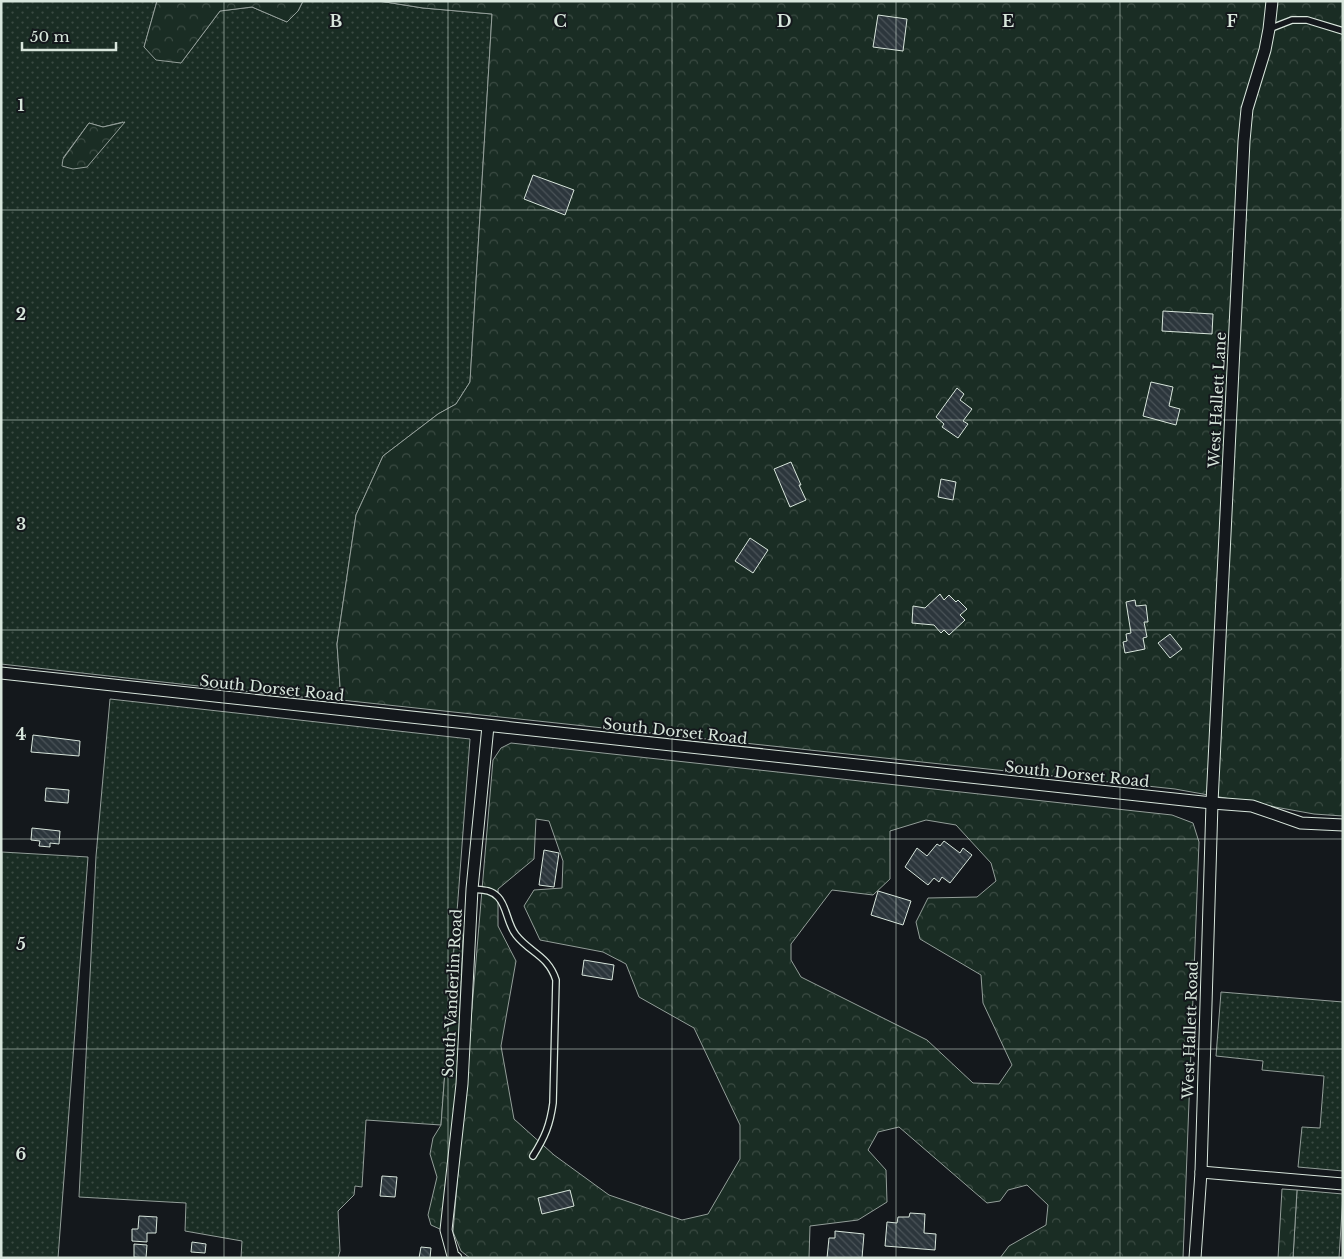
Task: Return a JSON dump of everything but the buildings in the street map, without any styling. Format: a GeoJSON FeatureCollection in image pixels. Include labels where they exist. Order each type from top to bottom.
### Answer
{"type":"FeatureCollection","features":[{"type":"Feature","properties":{"kind":"street","name":"West Hallett Lane"},"geometry":{"type":"LineString","coordinates":[[1212,803],[1244,141],[1247,110],[1269,29],[1272,1]]}},
{"type":"Feature","properties":{"kind":"street","name":"South Dorset Road"},"geometry":{"type":"LineString","coordinates":[[1,673],[1252,806],[1301,823],[1343,825]]}},
{"type":"Feature","properties":{"kind":"street","name":"South Vanderlin Road"},"geometry":{"type":"LineString","coordinates":[[456,1258],[453,1256],[446,1230],[462,1084],[472,889],[488,726]]}},
{"type":"Feature","properties":{"kind":"street","name":"West Hallett Road"},"geometry":{"type":"LineString","coordinates":[[1195,1258],[1200,1172],[1212,803]]}},
{"type":"Feature","properties":{"kind":"street"},"geometry":{"type":"LineString","coordinates":[[1200,1172],[1343,1184]]}},
{"type":"Feature","properties":{"kind":"lane"},"geometry":{"type":"LineString","coordinates":[[1269,29],[1292,20],[1307,20],[1343,31]]}},
{"type":"Feature","properties":{"kind":"lane"},"geometry":{"type":"LineString","coordinates":[[472,889],[489,890],[498,897],[515,934],[546,960],[553,969],[556,980],[553,1103],[550,1123],[545,1137],[533,1156]]}},
{"type":"Feature","properties":{"kind":"green space"},"geometry":{"type":"Polygon","coordinates":[[[1,1],[157,1],[144,47],[181,63],[220,11],[252,7],[287,22],[298,11],[303,1],[379,1],[423,8],[492,14],[470,382],[456,404],[438,414],[383,456],[356,515],[337,644],[341,700],[288,696],[1,664],[1,1]],[[123,122],[103,127],[89,123],[63,158],[123,122]]]}},
{"type":"Feature","properties":{"kind":"green space"},"geometry":{"type":"Polygon","coordinates":[[[157,1],[303,1],[298,11],[287,22],[252,7],[220,11],[181,63],[156,60],[144,47],[157,1]]]}},
{"type":"Feature","properties":{"kind":"green space"},"geometry":{"type":"Polygon","coordinates":[[[379,1],[1343,1],[1343,816],[1314,814],[1175,789],[341,700],[337,644],[356,515],[383,456],[438,414],[456,404],[470,382],[492,14],[423,8],[379,1]]]}},
{"type":"Feature","properties":{"kind":"green space"},"geometry":{"type":"Polygon","coordinates":[[[125,122],[87,167],[73,169],[62,166],[63,159],[89,123],[103,127],[125,122]]]}},
{"type":"Feature","properties":{"kind":"green space"},"geometry":{"type":"Polygon","coordinates":[[[110,699],[470,739],[441,1125],[366,1120],[362,1187],[355,1186],[354,1195],[338,1211],[340,1251],[338,1258],[241,1258],[242,1241],[185,1231],[186,1203],[79,1197],[96,856],[110,699]]]}},
{"type":"Feature","properties":{"kind":"green space"},"geometry":{"type":"Polygon","coordinates":[[[511,743],[1172,815],[1193,823],[1199,842],[1183,1258],[1000,1258],[1009,1246],[1046,1225],[1048,1205],[1027,1185],[1008,1190],[1000,1201],[987,1203],[899,1127],[878,1132],[868,1150],[886,1170],[887,1202],[858,1220],[810,1226],[809,1258],[470,1258],[461,1251],[453,1232],[493,760],[501,748],[511,743]],[[536,819],[534,859],[498,889],[498,926],[516,961],[501,1046],[514,1119],[554,1155],[609,1195],[682,1220],[708,1214],[740,1159],[740,1125],[694,1028],[639,997],[626,964],[603,952],[540,940],[524,906],[534,890],[562,888],[563,861],[549,821],[536,819]],[[926,820],[890,831],[890,879],[873,895],[832,890],[791,944],[791,960],[801,977],[927,1040],[973,1083],[999,1084],[1012,1065],[983,1003],[981,975],[920,939],[916,922],[928,898],[977,897],[996,881],[991,863],[956,825],[926,820]]]}},
{"type":"Feature","properties":{"kind":"green space"},"geometry":{"type":"Polygon","coordinates":[[[2,852],[88,857],[58,1258],[1,1258],[2,852]]]}},
{"type":"Feature","properties":{"kind":"green space"},"geometry":{"type":"Polygon","coordinates":[[[456,920],[463,934],[457,1080],[442,1230],[431,1225],[428,1215],[437,1177],[430,1154],[433,1138],[441,1125],[456,920]]]}},
{"type":"Feature","properties":{"kind":"green space"},"geometry":{"type":"Polygon","coordinates":[[[1221,992],[1343,1002],[1343,1171],[1298,1167],[1302,1127],[1320,1128],[1324,1076],[1262,1070],[1263,1061],[1216,1056],[1221,992]]]}},
{"type":"Feature","properties":{"kind":"green space"},"geometry":{"type":"Polygon","coordinates":[[[1282,1189],[1297,1190],[1293,1258],[1278,1258],[1282,1189]]]}},
{"type":"Feature","properties":{"kind":"green space"},"geometry":{"type":"Polygon","coordinates":[[[1297,1190],[1343,1194],[1339,1258],[1293,1258],[1297,1190]]]}}]}
